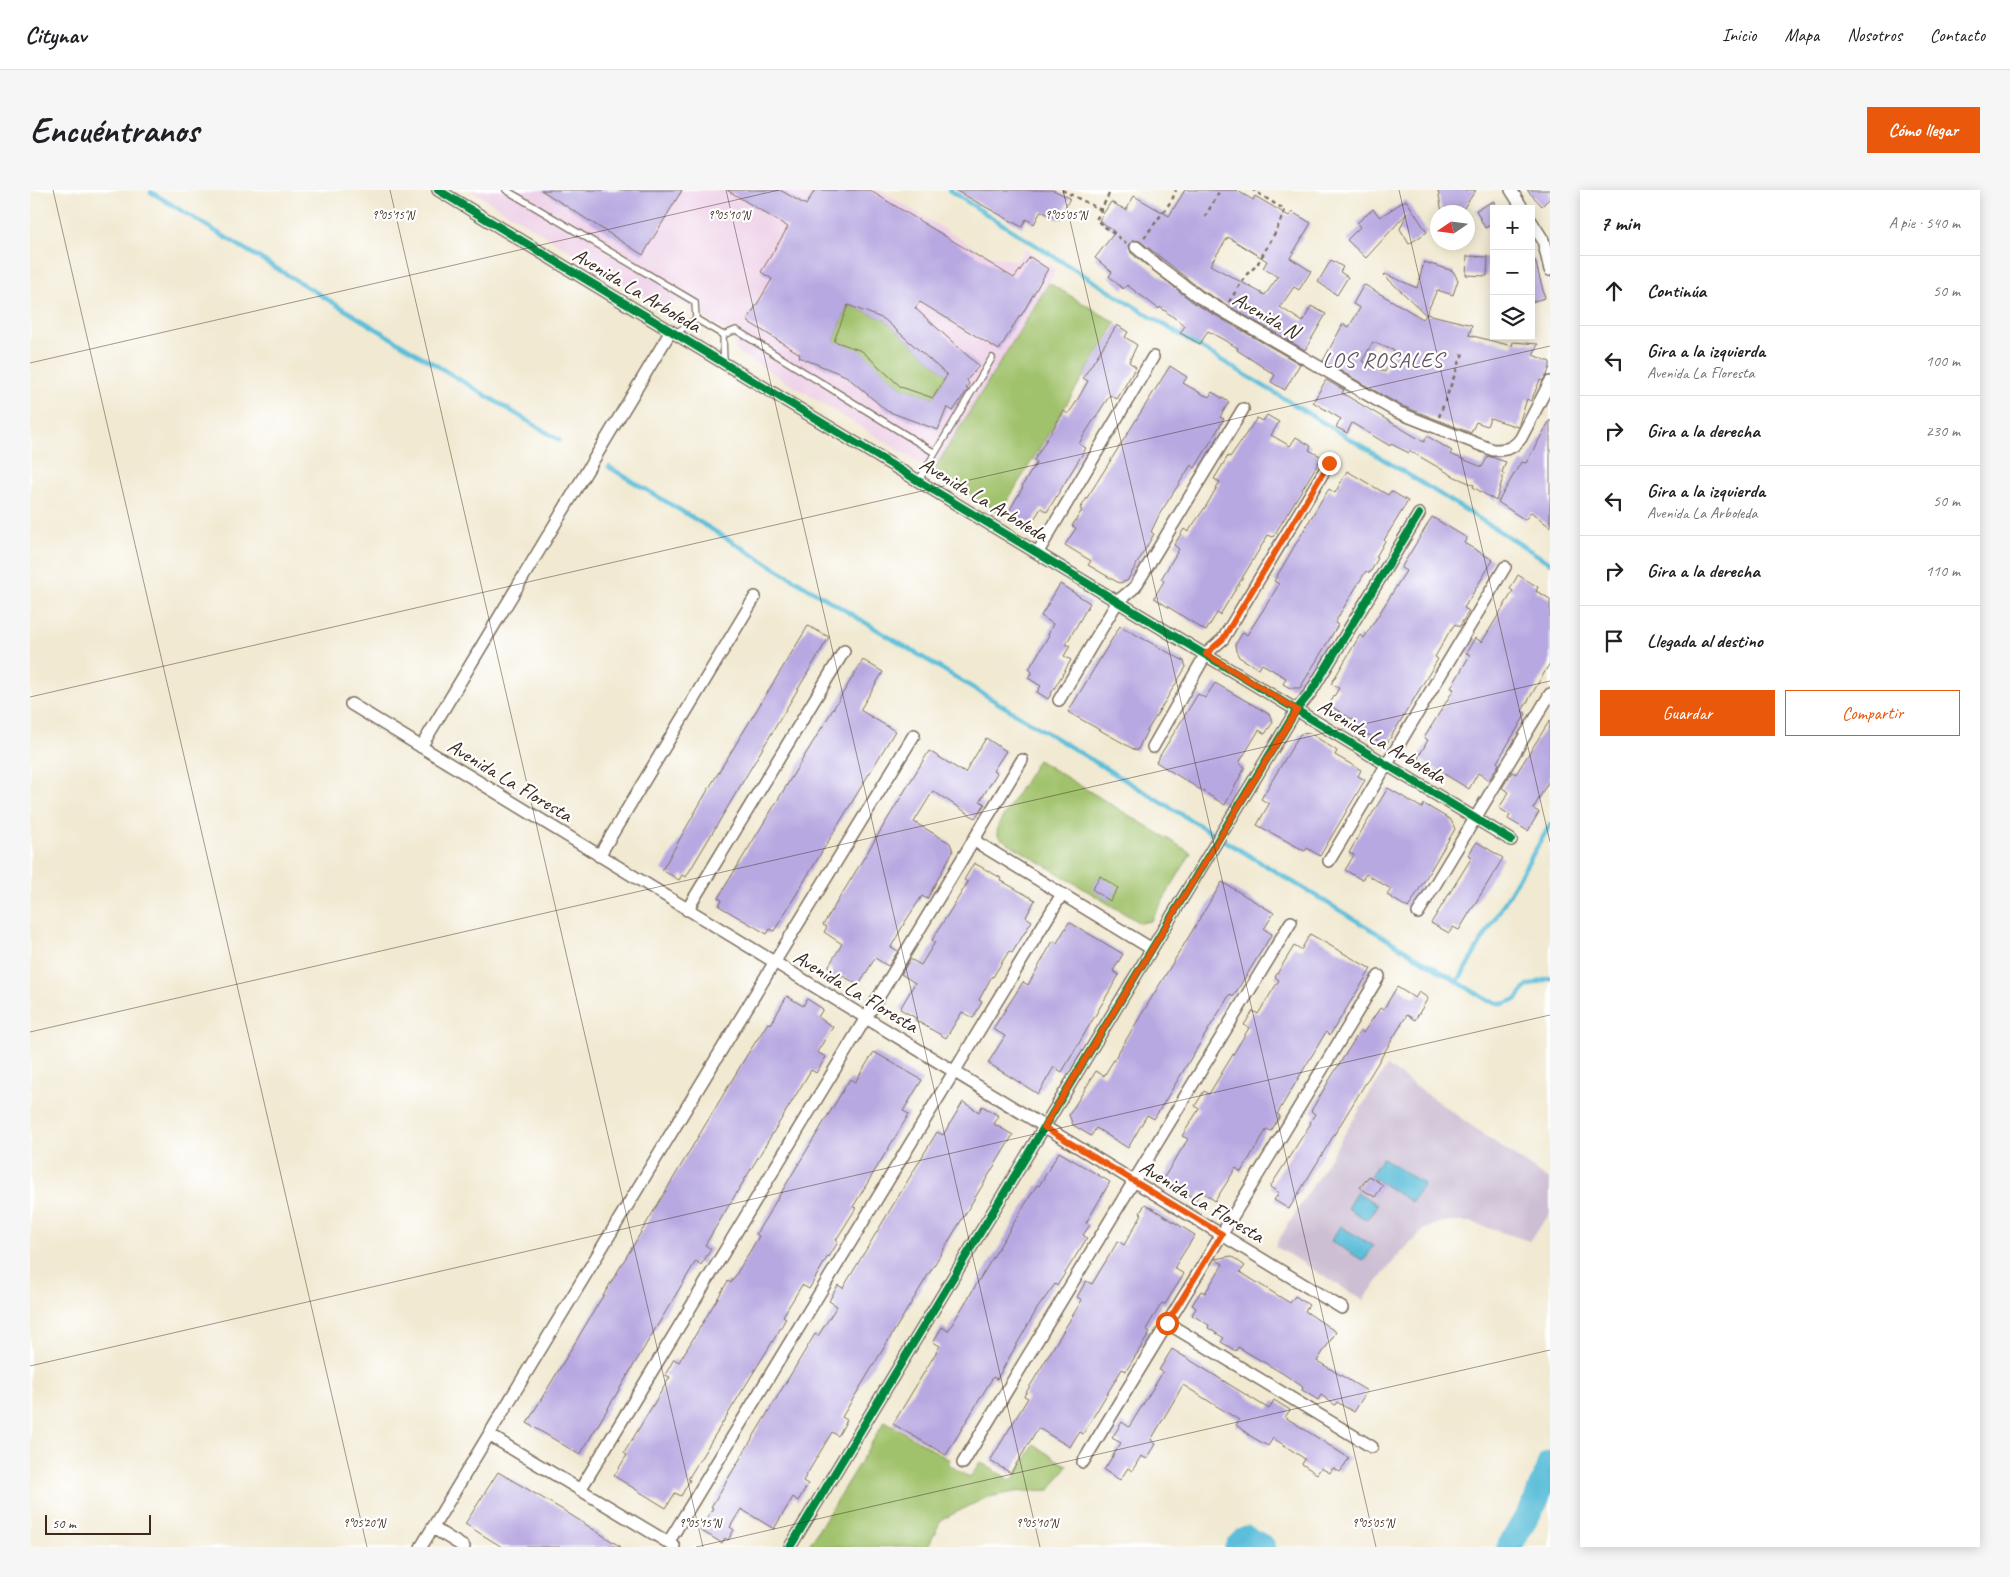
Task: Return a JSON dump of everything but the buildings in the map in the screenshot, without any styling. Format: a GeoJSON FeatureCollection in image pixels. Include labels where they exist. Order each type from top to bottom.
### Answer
{"type":"FeatureCollection","features":[{"type":"Feature","properties":{"kind":"street","name":"Avenida La Arboleda"},"geometry":{"type":"LineString","coordinates":[[438,190],[1511,840]]}},
{"type":"Feature","properties":{"kind":"street"},"geometry":{"type":"LineString","coordinates":[[1511,190],[1520,205]]}},
{"type":"Feature","properties":{"kind":"street"},"geometry":{"type":"LineString","coordinates":[[1535,227],[1543,240],[1550,270]]}},
{"type":"Feature","properties":{"kind":"street","name":"Avenida N"},"geometry":{"type":"LineString","coordinates":[[1136,247],[1192,292],[1222,311],[1397,412],[1493,450],[1504,450],[1515,446],[1550,382]]}},
{"type":"Feature","properties":{"kind":"street"},"geometry":{"type":"LineString","coordinates":[[421,747],[673,332]]}},
{"type":"Feature","properties":{"kind":"street"},"geometry":{"type":"LineString","coordinates":[[1038,552],[1153,357]]}},
{"type":"Feature","properties":{"kind":"street"},"geometry":{"type":"LineString","coordinates":[[1059,700],[1118,601],[1135,587],[1243,409]]}},
{"type":"Feature","properties":{"kind":"street"},"geometry":{"type":"LineString","coordinates":[[1153,747],[1206,654],[1223,639],[1329,463]]}},
{"type":"Feature","properties":{"kind":"street"},"geometry":{"type":"LineString","coordinates":[[790,1547],[1205,861],[1297,710],[1312,692],[1419,514]]}},
{"type":"Feature","properties":{"kind":"street"},"geometry":{"type":"LineString","coordinates":[[1329,861],[1505,568]]}},
{"type":"Feature","properties":{"kind":"street"},"geometry":{"type":"LineString","coordinates":[[599,856],[755,597]]}},
{"type":"Feature","properties":{"kind":"street"},"geometry":{"type":"LineString","coordinates":[[687,910],[844,651]]}},
{"type":"Feature","properties":{"kind":"street"},"geometry":{"type":"LineString","coordinates":[[1418,913],[1550,694]]}},
{"type":"Feature","properties":{"kind":"street","name":"Avenida La Floresta"},"geometry":{"type":"LineString","coordinates":[[351,704],[1342,1308]]}},
{"type":"Feature","properties":{"kind":"street"},"geometry":{"type":"LineString","coordinates":[[421,1547],[914,735]]}},
{"type":"Feature","properties":{"kind":"street"},"geometry":{"type":"LineString","coordinates":[[580,1490],[1022,760]]}},
{"type":"Feature","properties":{"kind":"street"},"geometry":{"type":"LineString","coordinates":[[973,840],[1152,949]]}},
{"type":"Feature","properties":{"kind":"street"},"geometry":{"type":"LineString","coordinates":[[489,1435],[672,1545],[953,1072],[1062,894]]}},
{"type":"Feature","properties":{"kind":"street"},"geometry":{"type":"LineString","coordinates":[[962,1463],[1291,922]]}},
{"type":"Feature","properties":{"kind":"street"},"geometry":{"type":"LineString","coordinates":[[1083,1462],[1379,976]]}},
{"type":"Feature","properties":{"kind":"street"},"geometry":{"type":"LineString","coordinates":[[1167,1323],[1372,1447]]}},
{"type":"Feature","properties":{"kind":"street"},"geometry":{"type":"LineString","coordinates":[[433,1528],[464,1547]]}},
{"type":"Feature","properties":{"kind":"lane"},"geometry":{"type":"LineString","coordinates":[[506,190],[695,302],[696,319]]}},
{"type":"Feature","properties":{"kind":"lane"},"geometry":{"type":"LineString","coordinates":[[673,332],[696,319]]}},
{"type":"Feature","properties":{"kind":"lane"},"geometry":{"type":"LineString","coordinates":[[696,319],[724,335]]}},
{"type":"Feature","properties":{"kind":"lane"},"geometry":{"type":"LineString","coordinates":[[724,335],[736,330],[935,453]]}},
{"type":"Feature","properties":{"kind":"lane"},"geometry":{"type":"LineString","coordinates":[[724,335],[724,363]]}},
{"type":"Feature","properties":{"kind":"lane"},"geometry":{"type":"LineString","coordinates":[[919,480],[992,358]]}},
{"type":"Feature","properties":{"kind":"path"},"geometry":{"type":"LineString","coordinates":[[1062,190],[1101,210]]}},
{"type":"Feature","properties":{"kind":"path"},"geometry":{"type":"LineString","coordinates":[[1109,194],[1096,220],[1128,245],[1136,247],[1156,224],[1172,200],[1176,190]]}},
{"type":"Feature","properties":{"kind":"path"},"geometry":{"type":"LineString","coordinates":[[1205,216],[1220,190]]}},
{"type":"Feature","properties":{"kind":"path"},"geometry":{"type":"LineString","coordinates":[[1222,311],[1246,275],[1257,264],[1276,231],[1285,210],[1253,190]]}},
{"type":"Feature","properties":{"kind":"path"},"geometry":{"type":"LineString","coordinates":[[1435,427],[1463,353]]}},
{"type":"Feature","properties":{"kind":"shaded area"},"geometry":{"type":"Polygon","coordinates":[[[470,190],[880,190],[983,253],[1017,262],[1024,249],[1056,270],[933,471],[736,351],[733,335],[676,300],[669,311],[470,190]]]}},
{"type":"Feature","properties":{"kind":"shaded area"},"geometry":{"type":"Polygon","coordinates":[[[1387,1066],[1550,1181],[1550,1214],[1529,1241],[1470,1222],[1443,1222],[1423,1230],[1396,1258],[1363,1300],[1275,1246],[1387,1066]]]}},
{"type":"Feature","properties":{"kind":"green space"},"geometry":{"type":"Polygon","coordinates":[[[1049,283],[1116,323],[1000,513],[933,471],[1049,283]]]}},
{"type":"Feature","properties":{"kind":"green space"},"geometry":{"type":"Polygon","coordinates":[[[848,305],[884,319],[947,375],[933,398],[901,387],[862,352],[834,341],[848,305]]]}},
{"type":"Feature","properties":{"kind":"green space"},"geometry":{"type":"Polygon","coordinates":[[[1038,760],[1191,853],[1151,921],[1140,923],[1000,838],[997,834],[998,825],[1038,760]]]}},
{"type":"Feature","properties":{"kind":"green space"},"geometry":{"type":"Polygon","coordinates":[[[885,1421],[950,1460],[948,1464],[970,1478],[980,1462],[1012,1481],[1034,1445],[1067,1466],[1050,1490],[1014,1492],[985,1498],[941,1520],[928,1547],[808,1547],[885,1421]]]}},
{"type":"Feature","properties":{"kind":"water"},"geometry":{"type":"Polygon","coordinates":[[[1382,1158],[1424,1184],[1412,1202],[1370,1176],[1382,1158]]]}},
{"type":"Feature","properties":{"kind":"water"},"geometry":{"type":"Polygon","coordinates":[[[1357,1192],[1377,1205],[1367,1220],[1347,1208],[1357,1192]]]}},
{"type":"Feature","properties":{"kind":"water"},"geometry":{"type":"Polygon","coordinates":[[[1340,1226],[1373,1246],[1364,1261],[1331,1241],[1340,1226]]]}},
{"type":"Feature","properties":{"kind":"waterway"},"geometry":{"type":"LineString","coordinates":[[949,190],[1098,285],[1550,563]]}},
{"type":"Feature","properties":{"kind":"waterway"},"geometry":{"type":"LineString","coordinates":[[151,192],[559,440]]}},
{"type":"Feature","properties":{"kind":"waterway"},"geometry":{"type":"LineString","coordinates":[[609,467],[1489,1001],[1503,1004],[1517,999],[1527,986],[1550,978]]}},
{"type":"Feature","properties":{"kind":"waterway"},"geometry":{"type":"LineString","coordinates":[[1458,981],[1550,825]]}},
{"type":"Feature","properties":{"kind":"waterway"},"geometry":{"type":"LineString","coordinates":[[1509,1547],[1535,1503],[1550,1463]]}},
{"type":"Feature","properties":{"kind":"waterway"},"geometry":{"type":"LineString","coordinates":[[1237,1547],[1246,1538],[1263,1547]]}},
{"type":"Feature","properties":{"kind":"cycle path"},"geometry":{"type":"LineString","coordinates":[[438,190],[1511,840]]}},
{"type":"Feature","properties":{"kind":"cycle path"},"geometry":{"type":"LineString","coordinates":[[790,1547],[1297,709],[1311,692],[1419,514]]}},
{"type":"Feature","properties":{"kind":"district","name":"LOS ROSALES"},"geometry":{"type":"Point","coordinates":[1383,360]}},
{"type":"Feature","properties":{"kind":"route"},"geometry":{"type":"LineString","coordinates":[[1167,1323],[1222,1234],[1044,1127],[1297,710],[1206,654],[1223,639],[1329,463]]}}]}
